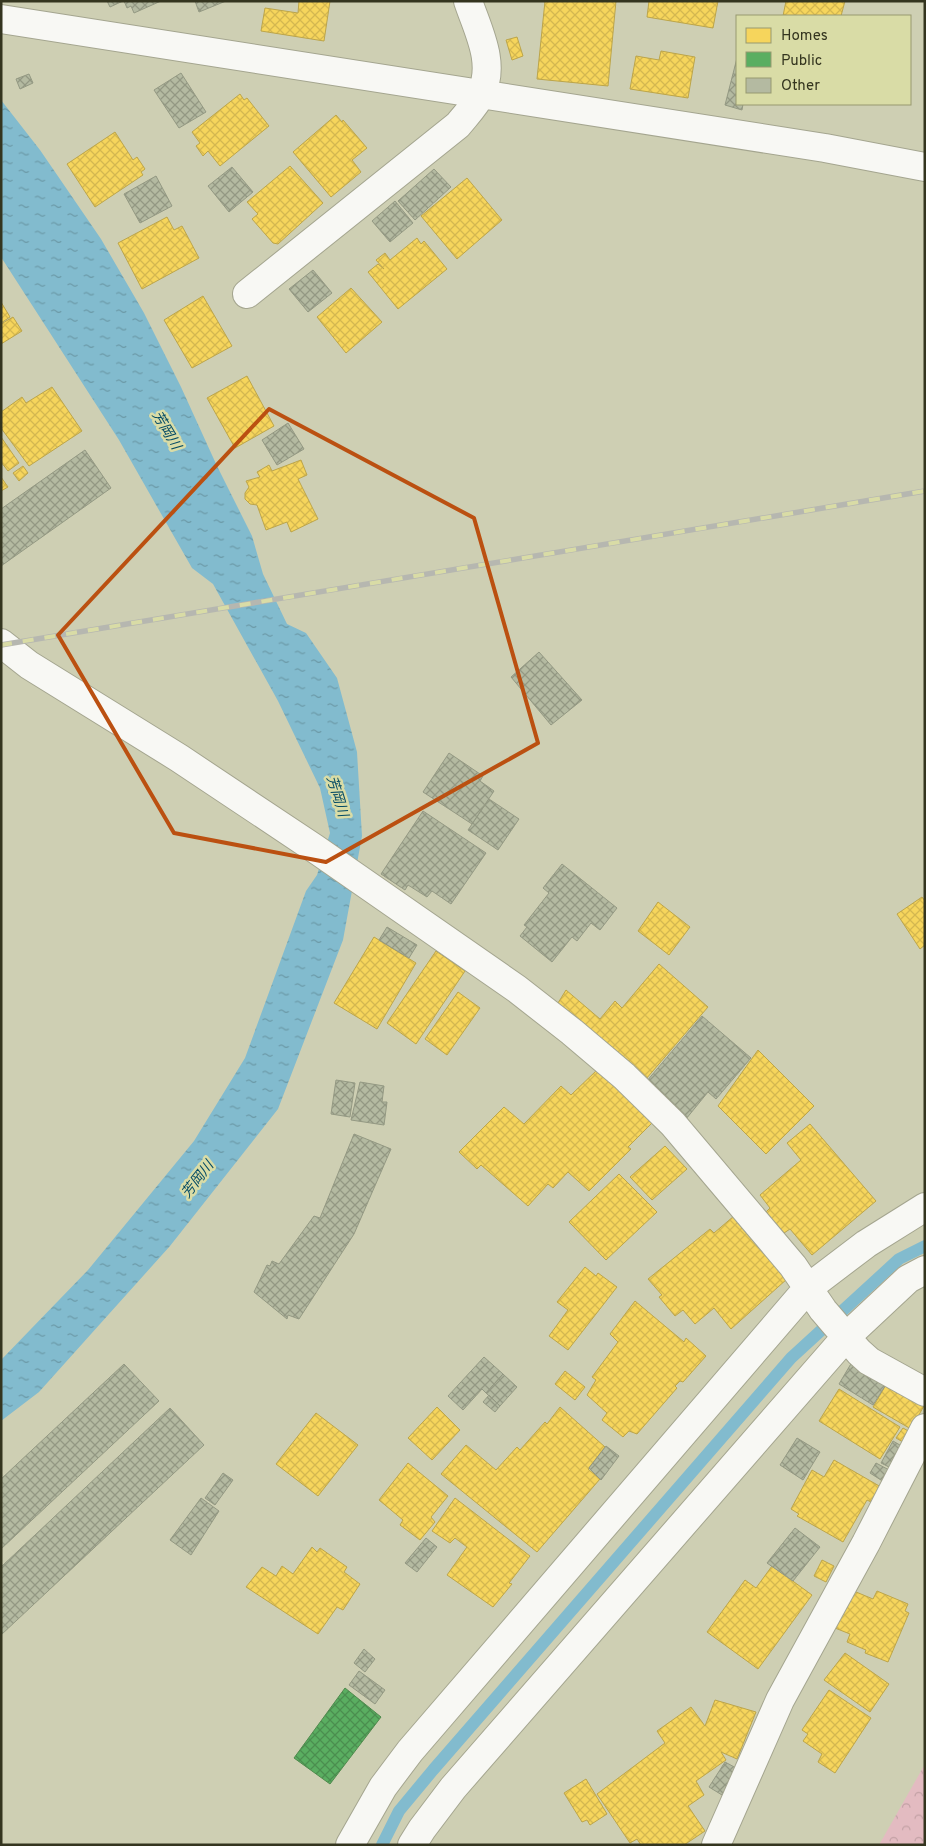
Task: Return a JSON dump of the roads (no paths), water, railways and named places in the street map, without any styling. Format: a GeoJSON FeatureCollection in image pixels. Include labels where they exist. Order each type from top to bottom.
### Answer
{"type":"FeatureCollection","features":[{"type":"Feature","properties":{"kind":"street"},"geometry":{"type":"LineString","coordinates":[[247,294],[458,125],[481,95],[487,77],[487,55],[468,1]]}},
{"type":"Feature","properties":{"kind":"street"},"geometry":{"type":"LineString","coordinates":[[1,19],[825,148],[925,167]]}},
{"type":"Feature","properties":{"kind":"street"},"geometry":{"type":"LineString","coordinates":[[1,643],[29,665],[179,758],[314,848],[517,990],[624,1076],[674,1124],[793,1266],[829,1316],[869,1361],[925,1392]]}},
{"type":"Feature","properties":{"kind":"street"},"geometry":{"type":"LineString","coordinates":[[412,1845],[422,1828],[453,1788],[829,1316],[866,1244],[925,1207]]}},
{"type":"Feature","properties":{"kind":"street"},"geometry":{"type":"LineString","coordinates":[[350,1845],[383,1788],[410,1751],[829,1316],[925,1270]]}},
{"type":"Feature","properties":{"kind":"street"},"geometry":{"type":"LineString","coordinates":[[716,1845],[780,1700],[866,1543],[925,1428]]}},
{"type":"Feature","properties":{"kind":"water","name":"芳岡川"},"geometry":{"type":"Polygon","coordinates":[[[1,100],[40,150],[101,239],[144,313],[181,387],[252,536],[263,574],[287,624],[306,633],[337,678],[357,752],[362,836],[343,940],[278,1109],[170,1246],[39,1392],[1,1421],[1,1360],[88,1270],[194,1141],[245,1058],[306,891],[317,875],[330,833],[320,788],[278,701],[213,584],[192,568],[119,440],[1,257],[1,100]]]}},
{"type":"Feature","properties":{"kind":"waterway"},"geometry":{"type":"LineString","coordinates":[[382,1845],[399,1811],[433,1770],[791,1358],[899,1259],[925,1246]]}},
{"type":"Feature","properties":{"kind":"railway"},"geometry":{"type":"LineString","coordinates":[[1,645],[925,491]]}}]}
